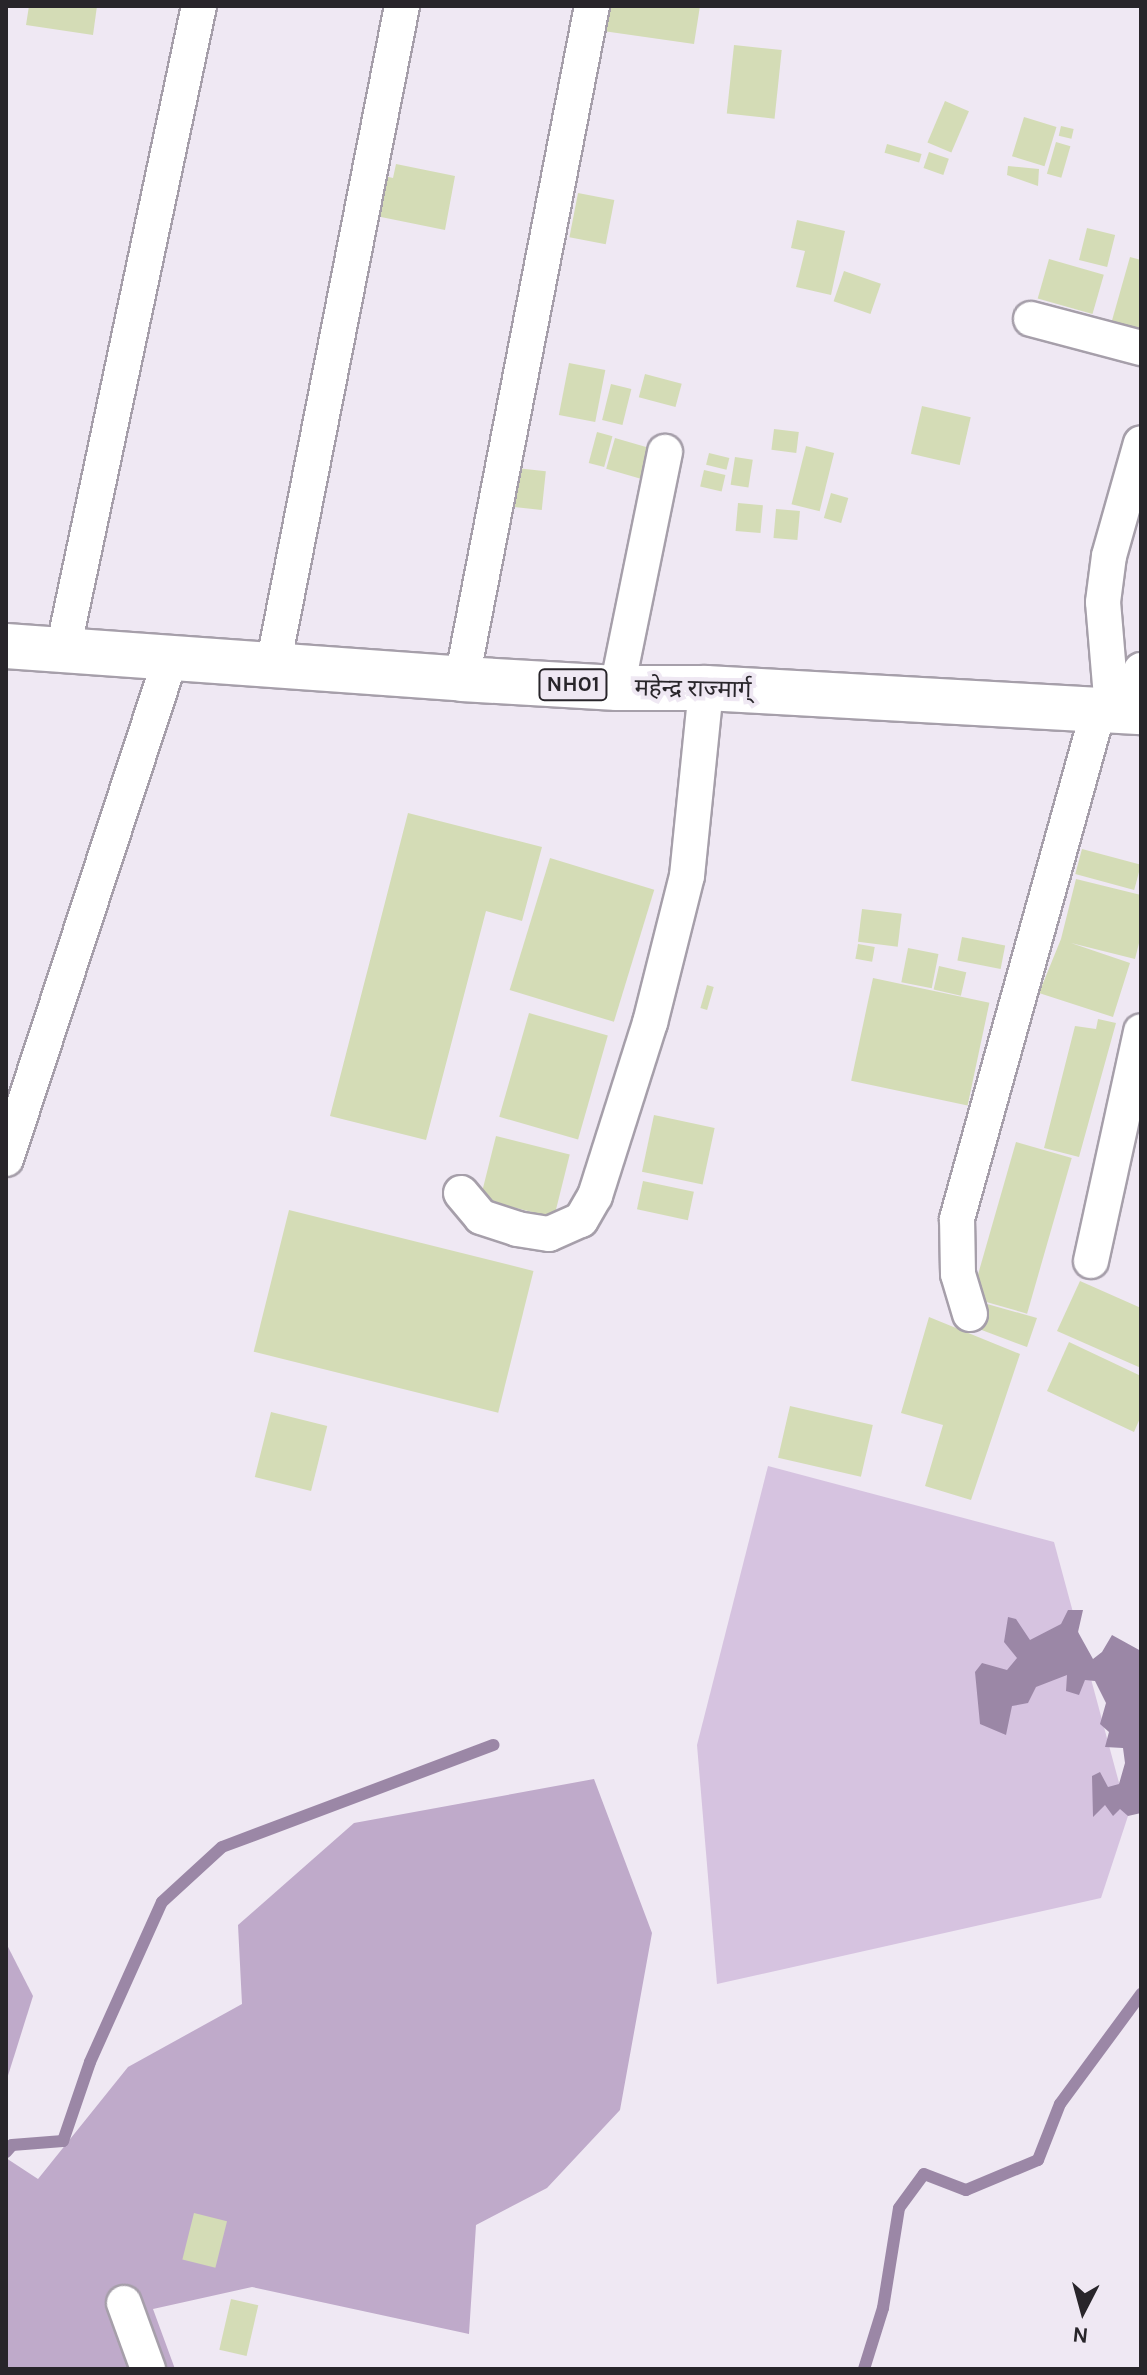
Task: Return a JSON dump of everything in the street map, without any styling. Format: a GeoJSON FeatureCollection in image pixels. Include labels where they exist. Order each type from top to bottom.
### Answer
{"type":"FeatureCollection","features":[{"type":"Feature","properties":{"kind":"highway","name":"महेन्द्र राज्मार्ग्"},"geometry":{"type":"LineString","coordinates":[[6,646],[170,660],[617,688],[706,688],[1124,702]]}},
{"type":"Feature","properties":{"kind":"street"},"geometry":{"type":"LineString","coordinates":[[63,650],[199,6]]}},
{"type":"Feature","properties":{"kind":"street"},"geometry":{"type":"LineString","coordinates":[[273,666],[402,6]]}},
{"type":"Feature","properties":{"kind":"street"},"geometry":{"type":"LineString","coordinates":[[462,679],[592,6]]}},
{"type":"Feature","properties":{"kind":"street"},"geometry":{"type":"LineString","coordinates":[[1031,319],[1141,348]]}},
{"type":"Feature","properties":{"kind":"street"},"geometry":{"type":"LineString","coordinates":[[970,1314],[958,1274],[957,1219],[1124,702],[1103,602],[1109,556],[1141,443]]}},
{"type":"Feature","properties":{"kind":"street"},"geometry":{"type":"LineString","coordinates":[[617,688],[665,452]]}},
{"type":"Feature","properties":{"kind":"street"},"geometry":{"type":"LineString","coordinates":[[6,1159],[170,660]]}},
{"type":"Feature","properties":{"kind":"street"},"geometry":{"type":"LineString","coordinates":[[461,1193],[481,1217],[517,1229],[549,1234],[581,1220],[595,1196],[650,1023],[687,876],[706,688]]}},
{"type":"Feature","properties":{"kind":"street"},"geometry":{"type":"LineString","coordinates":[[1091,1261],[1141,1031]]}},
{"type":"Feature","properties":{"kind":"street"},"geometry":{"type":"LineString","coordinates":[[124,2303],[148,2369]]}},
{"type":"Feature","properties":{"kind":"shaded area"},"geometry":{"type":"Polygon","coordinates":[[[768,1466],[1054,1542],[1128,1816],[1101,1898],[717,1984],[697,1745],[768,1466]]]}},
{"type":"Feature","properties":{"kind":"shaded area"},"geometry":{"type":"Polygon","coordinates":[[[1068,1610],[1083,1610],[1078,1632],[1093,1659],[1102,1652],[1112,1635],[1141,1651],[1141,1813],[1128,1816],[1120,1809],[1113,1816],[1105,1805],[1093,1817],[1092,1776],[1100,1772],[1108,1787],[1119,1784],[1125,1763],[1123,1748],[1105,1747],[1109,1732],[1100,1724],[1106,1703],[1095,1681],[1085,1680],[1079,1695],[1066,1691],[1067,1675],[1036,1687],[1028,1703],[1012,1706],[1006,1735],[980,1724],[975,1672],[982,1663],[1007,1670],[1017,1658],[1004,1642],[1008,1617],[1016,1619],[1030,1640],[1061,1624],[1068,1610]]]}},
{"type":"Feature","properties":{"kind":"shaded area"},"geometry":{"type":"Polygon","coordinates":[[[594,1779],[652,1933],[620,2110],[547,2188],[476,2225],[469,2334],[252,2287],[153,2309],[175,2369],[6,2369],[6,2158],[38,2179],[128,2067],[242,2004],[238,1925],[354,1823],[594,1779]]]}},
{"type":"Feature","properties":{"kind":"shaded area"},"geometry":{"type":"Polygon","coordinates":[[[6,1943],[33,1996],[6,2082],[6,1943]]]}},
{"type":"Feature","properties":{"kind":"building"},"geometry":{"type":"Polygon","coordinates":[[[29,6],[97,6],[93,35],[26,25],[29,6]]]}},
{"type":"Feature","properties":{"kind":"building"},"geometry":{"type":"Polygon","coordinates":[[[608,6],[700,6],[694,44],[603,31],[608,6]]]}},
{"type":"Feature","properties":{"kind":"building"},"geometry":{"type":"Polygon","coordinates":[[[734,45],[782,50],[775,119],[727,114],[734,45]]]}},
{"type":"Feature","properties":{"kind":"building"},"geometry":{"type":"Polygon","coordinates":[[[945,101],[969,111],[951,153],[927,142],[945,101]]]}},
{"type":"Feature","properties":{"kind":"building"},"geometry":{"type":"Polygon","coordinates":[[[1024,117],[1057,127],[1045,166],[1012,156],[1024,117]]]}},
{"type":"Feature","properties":{"kind":"building"},"geometry":{"type":"Polygon","coordinates":[[[1061,126],[1074,129],[1071,139],[1059,136],[1061,126]]]}},
{"type":"Feature","properties":{"kind":"building"},"geometry":{"type":"Polygon","coordinates":[[[1056,142],[1070,146],[1061,178],[1047,174],[1056,142]]]}},
{"type":"Feature","properties":{"kind":"building"},"geometry":{"type":"Polygon","coordinates":[[[887,144],[922,154],[919,163],[885,153],[887,144]]]}},
{"type":"Feature","properties":{"kind":"building"},"geometry":{"type":"Polygon","coordinates":[[[929,152],[949,159],[943,175],[923,168],[929,152]]]}},
{"type":"Feature","properties":{"kind":"building"},"geometry":{"type":"Polygon","coordinates":[[[396,164],[455,176],[445,230],[376,216],[384,176],[393,178],[396,164]]]}},
{"type":"Feature","properties":{"kind":"building"},"geometry":{"type":"Polygon","coordinates":[[[1008,166],[1039,169],[1038,186],[1007,175],[1008,166]]]}},
{"type":"Feature","properties":{"kind":"building"},"geometry":{"type":"Polygon","coordinates":[[[578,193],[614,200],[606,244],[569,237],[578,193]]]}},
{"type":"Feature","properties":{"kind":"building"},"geometry":{"type":"Polygon","coordinates":[[[797,220],[845,231],[831,295],[796,287],[805,251],[791,248],[797,220]]]}},
{"type":"Feature","properties":{"kind":"building"},"geometry":{"type":"Polygon","coordinates":[[[1087,228],[1115,235],[1107,267],[1079,260],[1087,228]]]}},
{"type":"Feature","properties":{"kind":"building"},"geometry":{"type":"Polygon","coordinates":[[[1130,257],[1141,260],[1141,332],[1111,324],[1130,257]]]}},
{"type":"Feature","properties":{"kind":"building"},"geometry":{"type":"Polygon","coordinates":[[[1049,259],[1104,275],[1092,314],[1038,298],[1049,259]]]}},
{"type":"Feature","properties":{"kind":"building"},"geometry":{"type":"Polygon","coordinates":[[[844,271],[881,284],[870,314],[834,301],[844,271]]]}},
{"type":"Feature","properties":{"kind":"building"},"geometry":{"type":"Polygon","coordinates":[[[569,363],[605,370],[595,422],[559,415],[569,363]]]}},
{"type":"Feature","properties":{"kind":"building"},"geometry":{"type":"Polygon","coordinates":[[[645,374],[682,384],[675,407],[639,397],[645,374]]]}},
{"type":"Feature","properties":{"kind":"building"},"geometry":{"type":"Polygon","coordinates":[[[611,384],[631,389],[622,425],[602,420],[611,384]]]}},
{"type":"Feature","properties":{"kind":"building"},"geometry":{"type":"Polygon","coordinates":[[[922,406],[971,417],[960,465],[911,454],[922,406]]]}},
{"type":"Feature","properties":{"kind":"building"},"geometry":{"type":"Polygon","coordinates":[[[774,429],[799,432],[796,453],[771,450],[774,429]]]}},
{"type":"Feature","properties":{"kind":"building"},"geometry":{"type":"Polygon","coordinates":[[[597,432],[612,436],[604,467],[589,463],[597,432]]]}},
{"type":"Feature","properties":{"kind":"building"},"geometry":{"type":"Polygon","coordinates":[[[615,438],[657,450],[648,481],[606,469],[615,438]]]}},
{"type":"Feature","properties":{"kind":"building"},"geometry":{"type":"Polygon","coordinates":[[[806,446],[834,453],[820,511],[791,504],[806,446]]]}},
{"type":"Feature","properties":{"kind":"building"},"geometry":{"type":"Polygon","coordinates":[[[709,453],[729,458],[726,470],[706,465],[709,453]]]}},
{"type":"Feature","properties":{"kind":"building"},"geometry":{"type":"Polygon","coordinates":[[[735,457],[753,460],[748,487],[731,485],[735,457]]]}},
{"type":"Feature","properties":{"kind":"building"},"geometry":{"type":"Polygon","coordinates":[[[516,468],[546,471],[542,510],[512,507],[516,468]]]}},
{"type":"Feature","properties":{"kind":"building"},"geometry":{"type":"Polygon","coordinates":[[[704,470],[725,475],[722,492],[700,487],[704,470]]]}},
{"type":"Feature","properties":{"kind":"building"},"geometry":{"type":"Polygon","coordinates":[[[831,493],[848,498],[841,523],[824,518],[831,493]]]}},
{"type":"Feature","properties":{"kind":"building"},"geometry":{"type":"Polygon","coordinates":[[[738,503],[763,505],[760,533],[736,531],[738,503]]]}},
{"type":"Feature","properties":{"kind":"building"},"geometry":{"type":"Polygon","coordinates":[[[776,509],[800,511],[797,540],[773,538],[776,509]]]}},
{"type":"Feature","properties":{"kind":"building"},"geometry":{"type":"Polygon","coordinates":[[[408,813],[542,847],[522,921],[486,911],[426,1140],[330,1116],[408,813]]]}},
{"type":"Feature","properties":{"kind":"building"},"geometry":{"type":"Polygon","coordinates":[[[1082,849],[1141,865],[1134,890],[1075,874],[1082,849]]]}},
{"type":"Feature","properties":{"kind":"building"},"geometry":{"type":"Polygon","coordinates":[[[550,858],[654,890],[614,1022],[510,990],[550,858]]]}},
{"type":"Feature","properties":{"kind":"building"},"geometry":{"type":"Polygon","coordinates":[[[1076,879],[1141,895],[1141,935],[1135,959],[1071,943],[1130,963],[1113,1017],[1039,993],[1061,939],[1076,879]]]}},
{"type":"Feature","properties":{"kind":"building"},"geometry":{"type":"Polygon","coordinates":[[[862,909],[902,914],[898,947],[858,942],[862,909]]]}},
{"type":"Feature","properties":{"kind":"building"},"geometry":{"type":"Polygon","coordinates":[[[962,937],[1005,945],[1001,969],[957,961],[962,937]]]}},
{"type":"Feature","properties":{"kind":"building"},"geometry":{"type":"Polygon","coordinates":[[[858,944],[875,947],[872,962],[855,959],[858,944]]]}},
{"type":"Feature","properties":{"kind":"building"},"geometry":{"type":"Polygon","coordinates":[[[908,948],[938,954],[932,988],[901,982],[908,948]]]}},
{"type":"Feature","properties":{"kind":"building"},"geometry":{"type":"Polygon","coordinates":[[[939,966],[966,972],[961,996],[934,989],[939,966]]]}},
{"type":"Feature","properties":{"kind":"building"},"geometry":{"type":"Polygon","coordinates":[[[873,978],[989,1003],[968,1105],[851,1081],[873,978]]]}},
{"type":"Feature","properties":{"kind":"building"},"geometry":{"type":"Polygon","coordinates":[[[707,985],[714,987],[707,1010],[700,1008],[707,985]]]}},
{"type":"Feature","properties":{"kind":"building"},"geometry":{"type":"Polygon","coordinates":[[[529,1013],[608,1036],[578,1139],[499,1117],[529,1013]]]}},
{"type":"Feature","properties":{"kind":"building"},"geometry":{"type":"Polygon","coordinates":[[[1098,1019],[1116,1023],[1079,1157],[1044,1148],[1075,1026],[1096,1029],[1098,1019]]]}},
{"type":"Feature","properties":{"kind":"building"},"geometry":{"type":"Polygon","coordinates":[[[654,1115],[715,1128],[703,1185],[642,1172],[654,1115]]]}},
{"type":"Feature","properties":{"kind":"building"},"geometry":{"type":"Polygon","coordinates":[[[496,1136],[570,1154],[554,1217],[480,1199],[496,1136]]]}},
{"type":"Feature","properties":{"kind":"building"},"geometry":{"type":"Polygon","coordinates":[[[1016,1142],[1072,1158],[1027,1314],[971,1298],[1016,1142]]]}},
{"type":"Feature","properties":{"kind":"building"},"geometry":{"type":"Polygon","coordinates":[[[643,1181],[694,1192],[688,1220],[637,1209],[643,1181]]]}},
{"type":"Feature","properties":{"kind":"building"},"geometry":{"type":"Polygon","coordinates":[[[289,1210],[534,1271],[498,1413],[254,1352],[289,1210]]]}},
{"type":"Feature","properties":{"kind":"building"},"geometry":{"type":"Polygon","coordinates":[[[1080,1281],[1141,1308],[1141,1368],[1057,1331],[1080,1281]]]}},
{"type":"Feature","properties":{"kind":"building"},"geometry":{"type":"Polygon","coordinates":[[[987,1304],[1037,1318],[1027,1347],[979,1329],[987,1304]]]}},
{"type":"Feature","properties":{"kind":"building"},"geometry":{"type":"Polygon","coordinates":[[[929,1317],[1020,1354],[971,1500],[925,1486],[943,1425],[901,1413],[929,1317]]]}},
{"type":"Feature","properties":{"kind":"building"},"geometry":{"type":"Polygon","coordinates":[[[1069,1342],[1141,1376],[1141,1416],[1134,1432],[1047,1391],[1069,1342]]]}},
{"type":"Feature","properties":{"kind":"building"},"geometry":{"type":"Polygon","coordinates":[[[790,1406],[873,1425],[861,1477],[778,1458],[790,1406]]]}},
{"type":"Feature","properties":{"kind":"building"},"geometry":{"type":"Polygon","coordinates":[[[271,1412],[327,1426],[311,1491],[255,1477],[271,1412]]]}},
{"type":"Feature","properties":{"kind":"building"},"geometry":{"type":"Polygon","coordinates":[[[194,2213],[227,2221],[215,2268],[182,2260],[194,2213]]]}},
{"type":"Feature","properties":{"kind":"building"},"geometry":{"type":"Polygon","coordinates":[[[231,2299],[258,2305],[247,2356],[219,2350],[231,2299]]]}},
{"type":"Feature","properties":{"kind":"waterway"},"geometry":{"type":"LineString","coordinates":[[6,2152],[12,2145],[63,2141],[90,2062],[162,1902],[222,1847],[494,1745]]}},
{"type":"Feature","properties":{"kind":"waterway"},"geometry":{"type":"LineString","coordinates":[[864,2369],[883,2308],[899,2208],[924,2174],[966,2190],[1038,2160],[1060,2104],[1141,1994]]}}]}
